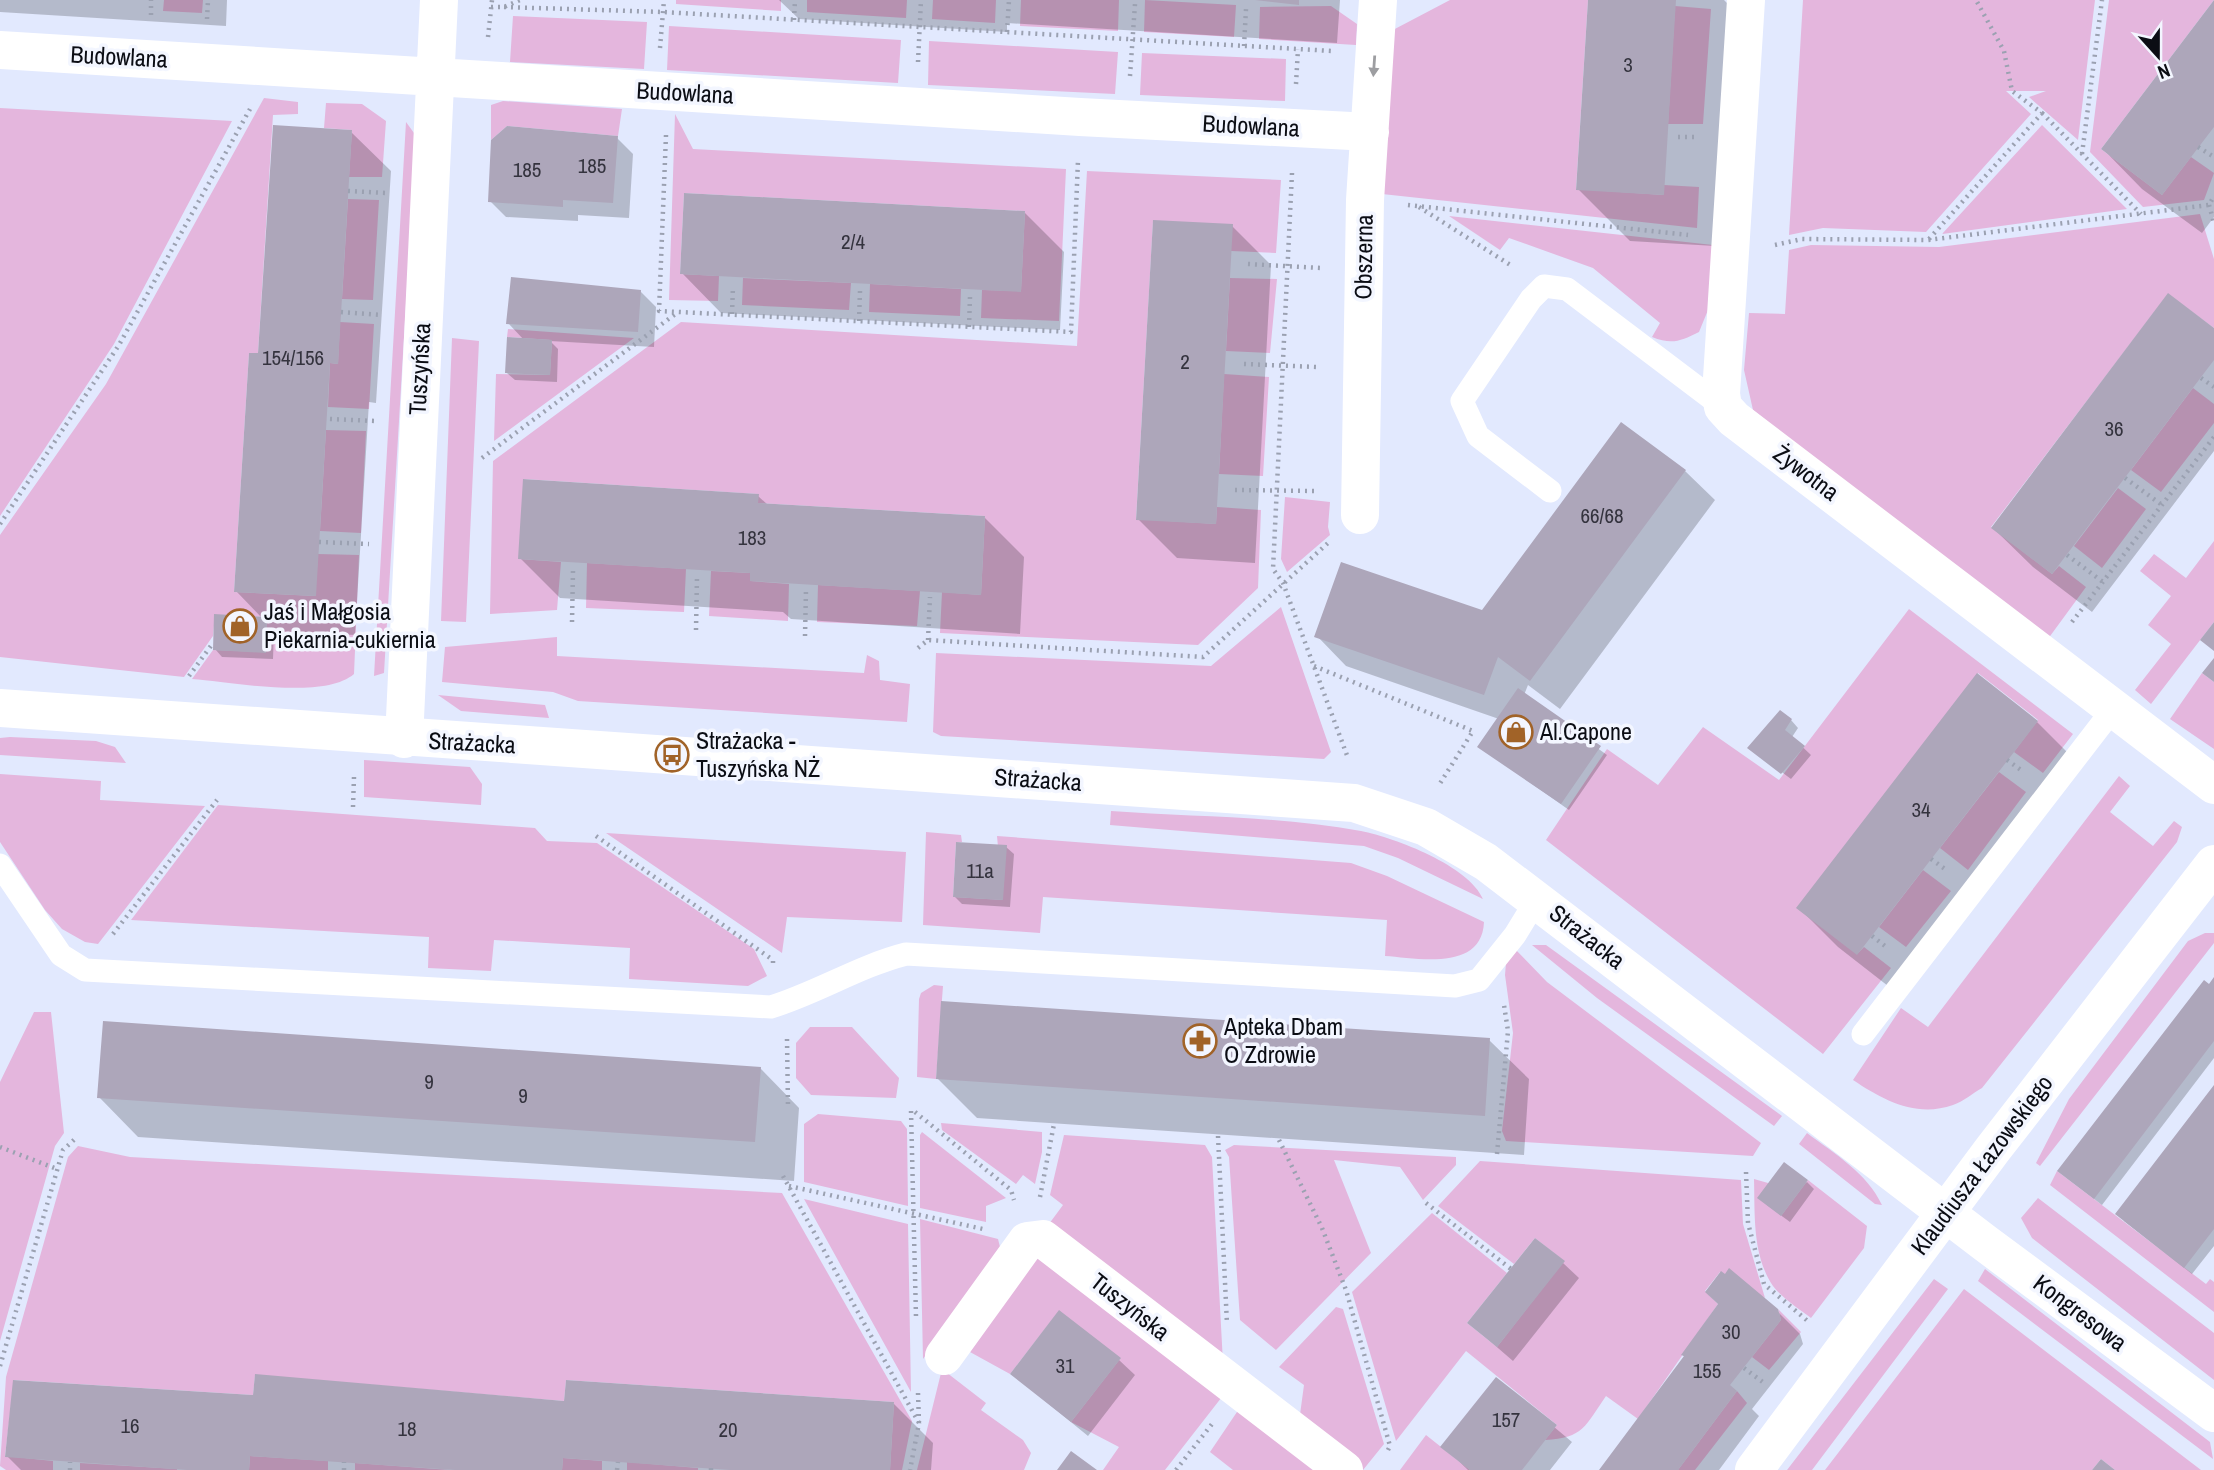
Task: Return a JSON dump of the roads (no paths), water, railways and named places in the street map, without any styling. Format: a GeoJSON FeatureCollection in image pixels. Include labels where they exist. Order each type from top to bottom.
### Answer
{"type":"FeatureCollection","features":[{"type":"Feature","properties":{"kind":"street","name":"Tuszyńska"},"geometry":{"type":"LineString","coordinates":[[404,739],[439,0]]}},
{"type":"Feature","properties":{"kind":"street","name":"Obszerna"},"geometry":{"type":"LineString","coordinates":[[1360,515],[1365,200],[1378,0]]}},
{"type":"Feature","properties":{"kind":"street"},"geometry":{"type":"LineString","coordinates":[[1723,407],[1721,394],[1746,0]]}},
{"type":"Feature","properties":{"kind":"street","name":"Budowlana"},"geometry":{"type":"LineString","coordinates":[[0,50],[1080,117],[1370,132]]}},
{"type":"Feature","properties":{"kind":"street","name":"Żywotna"},"geometry":{"type":"LineString","coordinates":[[1723,407],[1734,419],[2214,785]]}},
{"type":"Feature","properties":{"kind":"street","name":"Strażacka"},"geometry":{"type":"LineString","coordinates":[[0,708],[404,739],[1354,803],[1426,827],[1450,839],[1537,899],[1946,1212]]}},
{"type":"Feature","properties":{"kind":"street","name":"Klaudiusza Łazowskiego"},"geometry":{"type":"LineString","coordinates":[[1754,1470],[1946,1212],[2214,864]]}},
{"type":"Feature","properties":{"kind":"street","name":"Kongresowa"},"geometry":{"type":"LineString","coordinates":[[1946,1212],[2214,1413]]}},
{"type":"Feature","properties":{"kind":"street","name":"Tuszyńska"},"geometry":{"type":"LineString","coordinates":[[930,1344],[1027,1241],[1043,1239],[1344,1470]]}},
{"type":"Feature","properties":{"kind":"lane"},"geometry":{"type":"LineString","coordinates":[[1550,491],[1478,436],[1462,401],[1531,299],[1544,286],[1567,289],[1723,407]]}},
{"type":"Feature","properties":{"kind":"lane"},"geometry":{"type":"LineString","coordinates":[[1863,1034],[2113,708]]}},
{"type":"Feature","properties":{"kind":"lane"},"geometry":{"type":"LineString","coordinates":[[0,865],[61,955],[85,970],[771,1007],[795,1000],[885,959],[906,954],[1455,986],[1479,980],[1537,899]]}},
{"type":"Feature","properties":{"kind":"place","name":"Jaś i Małgosia Piekarnia-cukiernia"},"geometry":{"type":"Point","coordinates":[240,626]}},
{"type":"Feature","properties":{"kind":"place","name":"Al.Capone"},"geometry":{"type":"Point","coordinates":[1516,732]}},
{"type":"Feature","properties":{"kind":"place","name":"Strażacka - Tuszyńska NŻ"},"geometry":{"type":"Point","coordinates":[672,755]}},
{"type":"Feature","properties":{"kind":"place","name":"Apteka Dbam O Zdrowie"},"geometry":{"type":"Point","coordinates":[1200,1041]}}]}
